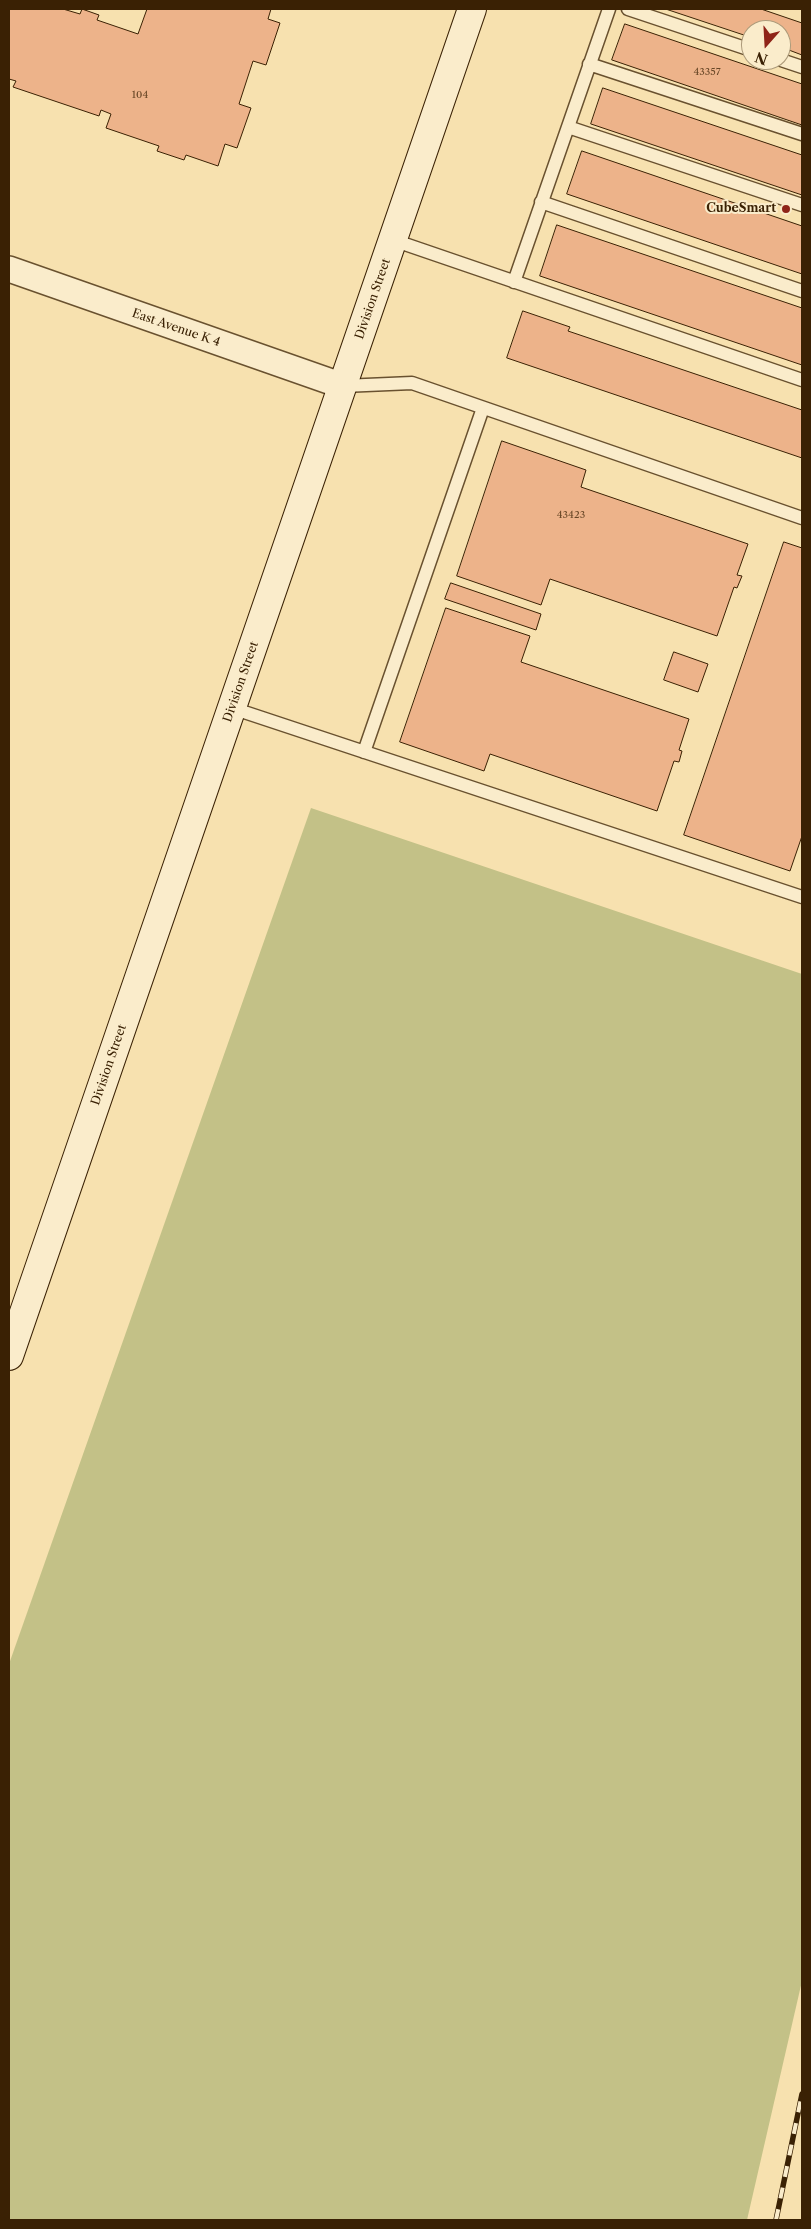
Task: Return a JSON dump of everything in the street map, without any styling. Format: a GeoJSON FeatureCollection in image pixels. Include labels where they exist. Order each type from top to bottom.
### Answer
{"type":"FeatureCollection","features":[{"type":"Feature","properties":{"kind":"main road","name":"Division Street"},"geometry":{"type":"LineString","coordinates":[[9,1356],[15,1318],[232,708],[472,9]]}},
{"type":"Feature","properties":{"kind":"street","name":"East Avenue K 4"},"geometry":{"type":"LineString","coordinates":[[9,270],[343,386]]}},
{"type":"Feature","properties":{"kind":"lane"},"geometry":{"type":"LineString","coordinates":[[514,282],[609,9]]}},
{"type":"Feature","properties":{"kind":"lane"},"geometry":{"type":"LineString","coordinates":[[628,9],[741,47]]}},
{"type":"Feature","properties":{"kind":"lane"},"geometry":{"type":"LineString","coordinates":[[590,64],[802,134]]}},
{"type":"Feature","properties":{"kind":"lane"},"geometry":{"type":"LineString","coordinates":[[568,127],[802,205]]}},
{"type":"Feature","properties":{"kind":"lane"},"geometry":{"type":"LineString","coordinates":[[542,202],[802,291]]}},
{"type":"Feature","properties":{"kind":"lane"},"geometry":{"type":"LineString","coordinates":[[393,240],[802,380]]}},
{"type":"Feature","properties":{"kind":"lane"},"geometry":{"type":"LineString","coordinates":[[343,386],[412,383],[802,518]]}},
{"type":"Feature","properties":{"kind":"lane"},"geometry":{"type":"LineString","coordinates":[[364,752],[483,408]]}},
{"type":"Feature","properties":{"kind":"lane"},"geometry":{"type":"LineString","coordinates":[[232,708],[802,897]]}},
{"type":"Feature","properties":{"kind":"shaded area"},"geometry":{"type":"Polygon","coordinates":[[[311,808],[802,974],[802,1981],[747,2220],[9,2220],[9,1664],[311,808]]]}},
{"type":"Feature","properties":{"kind":"building"},"geometry":{"type":"Polygon","coordinates":[[[9,9],[63,9],[80,14],[82,9],[99,15],[97,20],[138,34],[147,9],[271,9],[268,19],[280,23],[266,65],[253,61],[239,104],[251,108],[237,148],[225,144],[218,166],[186,155],[184,160],[157,151],[159,146],[106,128],[111,114],[101,110],[99,116],[13,87],[16,81],[9,79],[9,9]]]}},
{"type":"Feature","properties":{"kind":"building"},"geometry":{"type":"Polygon","coordinates":[[[666,9],[761,9],[802,23],[802,55],[791,51],[791,20],[741,20],[741,34],[666,9]]]}},
{"type":"Feature","properties":{"kind":"building"},"geometry":{"type":"Polygon","coordinates":[[[625,24],[741,63],[741,70],[761,70],[802,84],[802,125],[612,60],[625,24]]]}},
{"type":"Feature","properties":{"kind":"building"},"geometry":{"type":"Polygon","coordinates":[[[603,88],[802,155],[802,195],[591,124],[603,88]]]}},
{"type":"Feature","properties":{"kind":"building"},"geometry":{"type":"Polygon","coordinates":[[[582,151],[802,226],[802,274],[567,194],[582,151]]]}},
{"type":"Feature","properties":{"kind":"building"},"geometry":{"type":"Polygon","coordinates":[[[557,225],[802,308],[802,365],[540,276],[557,225]]]}},
{"type":"Feature","properties":{"kind":"building"},"geometry":{"type":"Polygon","coordinates":[[[523,311],[570,327],[568,331],[802,410],[802,458],[507,358],[523,311]]]}},
{"type":"Feature","properties":{"kind":"building"},"geometry":{"type":"Polygon","coordinates":[[[502,441],[586,470],[581,487],[748,544],[737,575],[742,576],[737,588],[734,587],[717,636],[550,579],[541,605],[457,576],[502,441]]]}},
{"type":"Feature","properties":{"kind":"building"},"geometry":{"type":"Polygon","coordinates":[[[784,542],[802,548],[802,836],[790,871],[684,835],[784,542]]]}},
{"type":"Feature","properties":{"kind":"building"},"geometry":{"type":"Polygon","coordinates":[[[451,583],[541,614],[536,630],[445,599],[451,583]]]}},
{"type":"Feature","properties":{"kind":"building"},"geometry":{"type":"Polygon","coordinates":[[[446,608],[530,636],[521,662],[689,719],[679,750],[682,751],[679,762],[674,761],[657,811],[490,754],[484,771],[400,742],[446,608]]]}},
{"type":"Feature","properties":{"kind":"building"},"geometry":{"type":"Polygon","coordinates":[[[674,652],[708,664],[698,692],[664,680],[674,652]]]}},
{"type":"Feature","properties":{"kind":"railway"},"geometry":{"type":"LineString","coordinates":[[776,2220],[802,2094]]}},
{"type":"Feature","properties":{"kind":"place","name":"CubeSmart"},"geometry":{"type":"Point","coordinates":[786,209]}}]}
